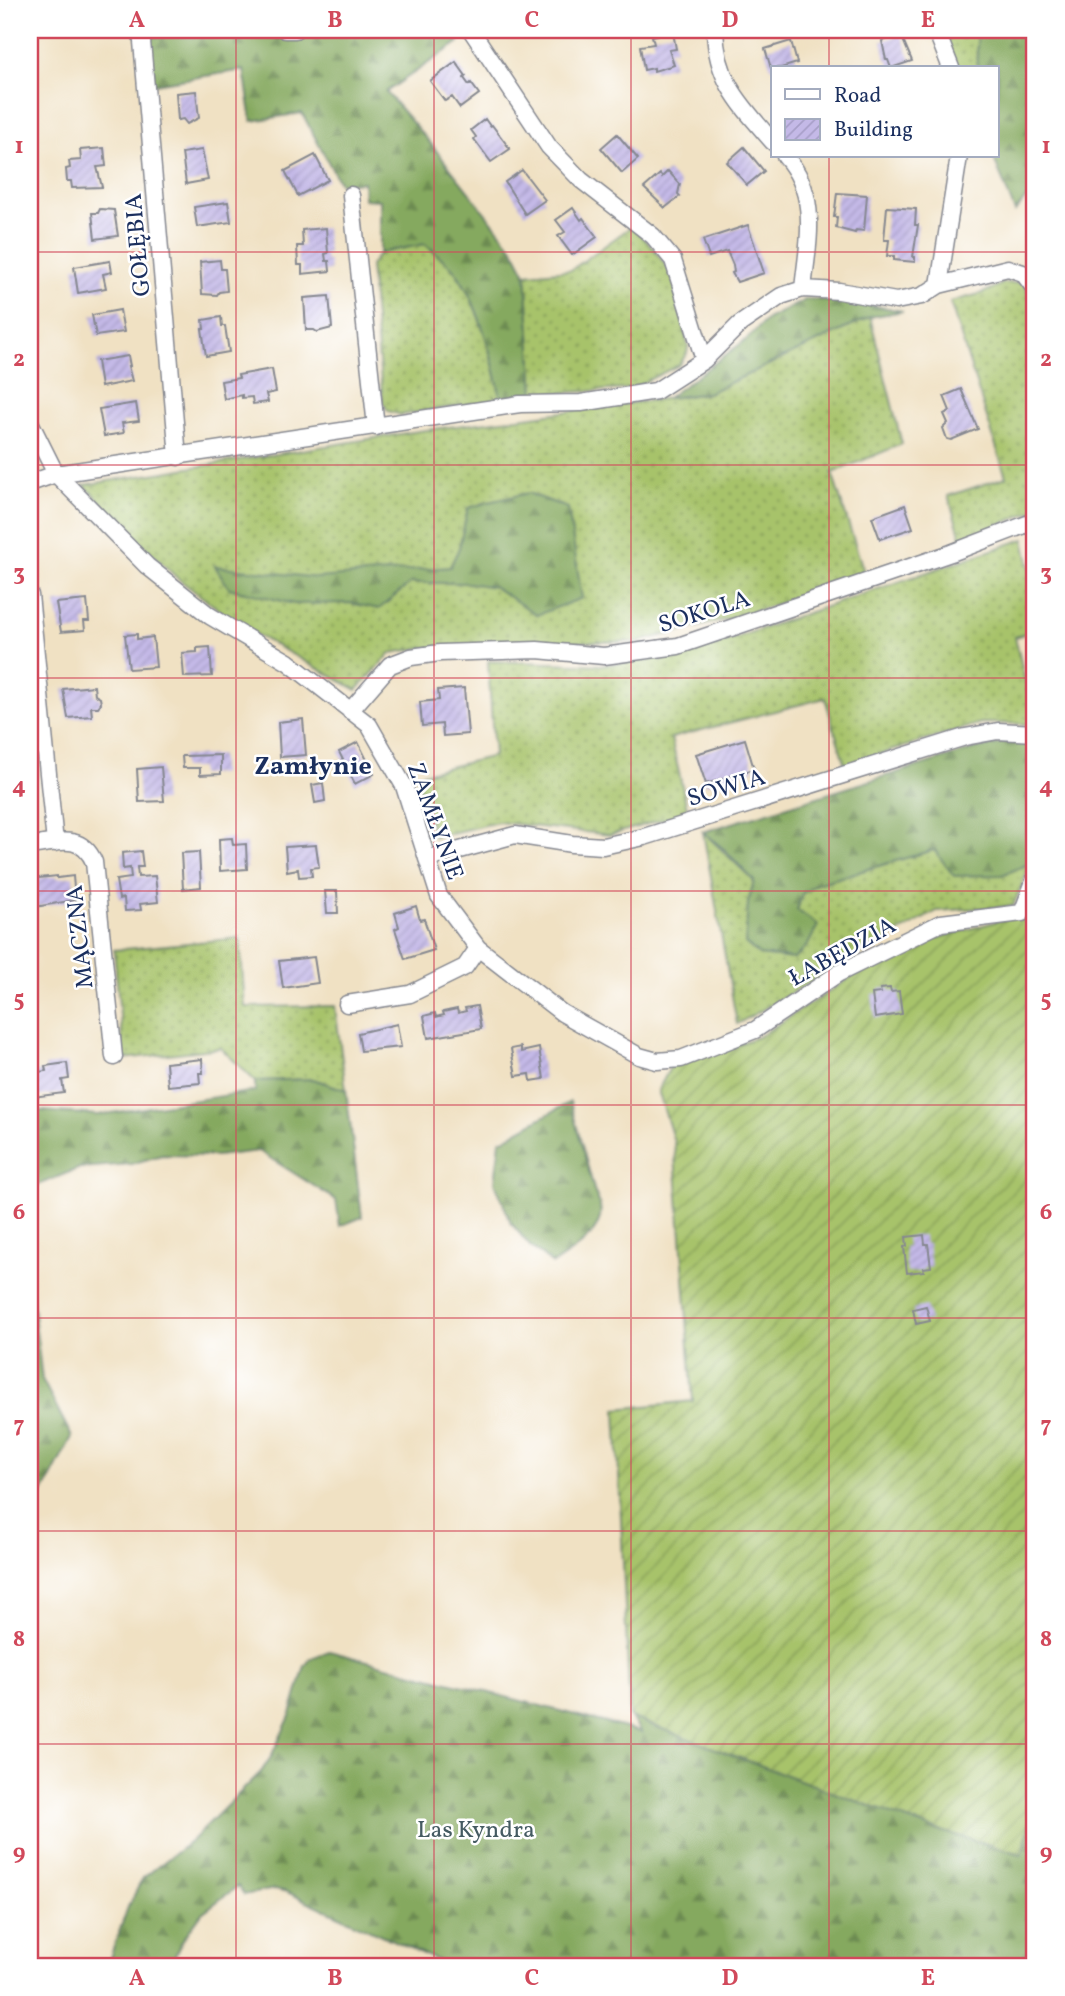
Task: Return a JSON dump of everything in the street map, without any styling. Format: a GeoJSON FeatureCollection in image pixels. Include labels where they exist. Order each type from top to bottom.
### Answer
{"type":"FeatureCollection","features":[{"type":"Feature","properties":{"kind":"street","name":"GOŁĘBIA"},"geometry":{"type":"LineString","coordinates":[[142,30],[178,457]]}},
{"type":"Feature","properties":{"kind":"street"},"geometry":{"type":"LineString","coordinates":[[285,30],[295,30]]}},
{"type":"Feature","properties":{"kind":"street"},"geometry":{"type":"LineString","coordinates":[[471,30],[549,146],[581,180],[653,236],[673,260],[704,360]]}},
{"type":"Feature","properties":{"kind":"street"},"geometry":{"type":"LineString","coordinates":[[715,30],[719,64],[727,86],[771,140]]}},
{"type":"Feature","properties":{"kind":"street"},"geometry":{"type":"LineString","coordinates":[[936,30],[950,66]]}},
{"type":"Feature","properties":{"kind":"street"},"geometry":{"type":"LineString","coordinates":[[787,158],[798,171],[811,213],[803,289]]}},
{"type":"Feature","properties":{"kind":"street"},"geometry":{"type":"LineString","coordinates":[[939,285],[959,158]]}},
{"type":"Feature","properties":{"kind":"street"},"geometry":{"type":"LineString","coordinates":[[351,195],[376,427]]}},
{"type":"Feature","properties":{"kind":"street"},"geometry":{"type":"LineString","coordinates":[[30,483],[56,474],[520,404],[581,403],[656,391],[704,360],[740,324],[781,296],[803,289],[839,291],[896,301],[922,296],[939,285],[1008,268],[1023,273],[1035,289]]}},
{"type":"Feature","properties":{"kind":"street","name":"ZAMŁYNIE"},"geometry":{"type":"LineString","coordinates":[[30,422],[56,474],[147,566],[210,616],[288,662],[369,725],[404,786],[439,896],[478,948],[562,1013],[639,1055],[657,1061]]}},
{"type":"Feature","properties":{"kind":"street","name":"SOKOLA"},"geometry":{"type":"LineString","coordinates":[[350,711],[390,665],[411,657],[440,653],[537,650],[604,656],[678,646],[951,553],[1035,521]]}},
{"type":"Feature","properties":{"kind":"street"},"geometry":{"type":"LineString","coordinates":[[30,595],[55,843]]}},
{"type":"Feature","properties":{"kind":"street","name":"SOWIA"},"geometry":{"type":"LineString","coordinates":[[427,859],[515,835],[604,846],[644,837],[965,737],[998,731],[1035,733]]}},
{"type":"Feature","properties":{"kind":"street","name":"MĄCZNA"},"geometry":{"type":"LineString","coordinates":[[30,846],[75,841],[88,849],[94,862],[114,1057]]}},
{"type":"Feature","properties":{"kind":"street","name":"ŁABĘDZIA"},"geometry":{"type":"LineString","coordinates":[[657,1061],[681,1059],[755,1030],[839,974],[941,923],[1022,913],[1035,879]]}},
{"type":"Feature","properties":{"kind":"street"},"geometry":{"type":"LineString","coordinates":[[347,1004],[410,994],[465,967],[478,948]]}},
{"type":"Feature","properties":{"kind":"green space"},"geometry":{"type":"Polygon","coordinates":[[[349,30],[447,30],[459,42],[386,92],[431,144],[512,247],[526,274],[534,394],[501,399],[478,314],[463,282],[448,263],[425,244],[380,253],[380,200],[364,199],[363,182],[340,184],[302,113],[252,121],[244,70],[154,84],[148,46],[152,36],[307,38],[349,30]]]}},
{"type":"Feature","properties":{"kind":"green space"},"geometry":{"type":"Polygon","coordinates":[[[943,30],[977,30],[977,66],[957,66],[943,30]]]}},
{"type":"Feature","properties":{"kind":"green space"},"geometry":{"type":"Polygon","coordinates":[[[977,30],[1035,30],[1035,187],[1015,212],[994,158],[998,158],[998,66],[977,66],[977,30]]]}},
{"type":"Feature","properties":{"kind":"green space"},"geometry":{"type":"Polygon","coordinates":[[[632,226],[672,274],[688,347],[687,353],[679,365],[630,389],[534,394],[526,274],[571,270],[632,226]]]}},
{"type":"Feature","properties":{"kind":"green space"},"geometry":{"type":"Polygon","coordinates":[[[425,244],[454,270],[463,282],[478,314],[501,399],[401,415],[388,411],[383,403],[370,266],[380,253],[425,244]]]}},
{"type":"Feature","properties":{"kind":"green space"},"geometry":{"type":"Polygon","coordinates":[[[1004,283],[1024,283],[1035,311],[1035,510],[962,540],[948,496],[1006,477],[950,302],[983,293],[1004,283]]]}},
{"type":"Feature","properties":{"kind":"green space"},"geometry":{"type":"Polygon","coordinates":[[[807,299],[853,302],[903,311],[870,317],[708,393],[667,398],[747,339],[767,319],[807,299]]]}},
{"type":"Feature","properties":{"kind":"green space"},"geometry":{"type":"Polygon","coordinates":[[[870,317],[902,444],[832,473],[865,575],[737,617],[637,642],[421,648],[391,653],[357,690],[242,627],[177,578],[84,485],[419,431],[708,393],[870,317]]]}},
{"type":"Feature","properties":{"kind":"green space"},"geometry":{"type":"Polygon","coordinates":[[[528,493],[568,508],[582,598],[537,615],[494,587],[468,583],[411,583],[379,609],[350,603],[294,604],[229,588],[215,566],[318,578],[450,567],[459,548],[468,508],[528,493]]]}},
{"type":"Feature","properties":{"kind":"green space"},"geometry":{"type":"Polygon","coordinates":[[[1024,539],[1035,592],[1035,630],[1015,637],[1035,724],[981,723],[845,765],[825,698],[671,738],[688,812],[610,835],[498,822],[434,837],[416,775],[494,756],[488,661],[603,665],[682,656],[1024,539]]]}},
{"type":"Feature","properties":{"kind":"green space"},"geometry":{"type":"Polygon","coordinates":[[[1015,740],[1035,740],[1035,852],[1031,863],[1002,875],[954,876],[934,850],[817,884],[802,894],[797,910],[818,925],[808,945],[794,959],[759,955],[745,943],[748,903],[754,881],[725,850],[703,832],[964,752],[1015,740]]]}},
{"type":"Feature","properties":{"kind":"green space"},"geometry":{"type":"Polygon","coordinates":[[[703,832],[754,881],[748,903],[759,955],[794,959],[808,945],[797,911],[802,894],[817,884],[934,849],[1002,875],[1031,863],[1013,906],[937,911],[737,1024],[703,832]]]}},
{"type":"Feature","properties":{"kind":"green space"},"geometry":{"type":"Polygon","coordinates":[[[1035,910],[1035,1805],[1022,1854],[927,1827],[630,1717],[616,1409],[693,1401],[674,1142],[658,1090],[671,1066],[758,1037],[891,952],[1035,910]]]}},
{"type":"Feature","properties":{"kind":"green space"},"geometry":{"type":"Polygon","coordinates":[[[240,938],[245,1007],[335,1006],[346,1090],[313,1079],[255,1081],[221,1048],[124,1059],[114,950],[240,938]]]}},
{"type":"Feature","properties":{"kind":"green space"},"geometry":{"type":"Polygon","coordinates":[[[313,1079],[346,1090],[362,1217],[340,1226],[336,1200],[259,1151],[216,1156],[162,1155],[131,1164],[80,1168],[30,1188],[30,1110],[98,1115],[255,1091],[255,1081],[313,1079]]]}},
{"type":"Feature","properties":{"kind":"green space"},"geometry":{"type":"Polygon","coordinates":[[[570,1102],[600,1205],[600,1216],[590,1235],[553,1264],[530,1246],[511,1223],[495,1182],[500,1141],[570,1102]]]}},
{"type":"Feature","properties":{"kind":"green space"},"geometry":{"type":"Polygon","coordinates":[[[30,1280],[42,1379],[72,1437],[36,1506],[30,1501],[30,1280]]]}},
{"type":"Feature","properties":{"kind":"green space","name":"Las Kyndra"},"geometry":{"type":"Polygon","coordinates":[[[329,1651],[641,1732],[630,1717],[927,1827],[1021,1854],[1035,1805],[1035,1966],[449,1966],[287,1892],[275,1889],[244,1895],[238,1886],[202,1913],[182,1941],[170,1966],[107,1966],[128,1907],[143,1878],[191,1841],[261,1772],[291,1714],[305,1666],[311,1658],[329,1651]]]}},
{"type":"Feature","properties":{"kind":"building"},"geometry":{"type":"Polygon","coordinates":[[[673,32],[676,49],[669,50],[674,65],[654,71],[654,68],[644,70],[640,46],[654,44],[652,36],[673,32]]]}},
{"type":"Feature","properties":{"kind":"building"},"geometry":{"type":"Polygon","coordinates":[[[901,35],[912,61],[890,66],[886,60],[882,41],[901,35]]]}},
{"type":"Feature","properties":{"kind":"building"},"geometry":{"type":"Polygon","coordinates":[[[791,41],[797,63],[771,68],[765,49],[791,41]]]}},
{"type":"Feature","properties":{"kind":"building"},"geometry":{"type":"Polygon","coordinates":[[[456,62],[469,85],[471,83],[479,94],[460,108],[452,97],[445,101],[430,81],[456,62]]]}},
{"type":"Feature","properties":{"kind":"building"},"geometry":{"type":"Polygon","coordinates":[[[196,91],[199,118],[187,124],[183,119],[178,120],[176,93],[196,91]]]}},
{"type":"Feature","properties":{"kind":"building"},"geometry":{"type":"Polygon","coordinates":[[[485,119],[510,149],[491,162],[474,139],[476,137],[471,130],[485,119]]]}},
{"type":"Feature","properties":{"kind":"building"},"geometry":{"type":"Polygon","coordinates":[[[617,134],[638,159],[622,173],[601,148],[617,134]]]}},
{"type":"Feature","properties":{"kind":"building"},"geometry":{"type":"Polygon","coordinates":[[[744,147],[764,171],[747,185],[727,162],[744,147]]]}},
{"type":"Feature","properties":{"kind":"building"},"geometry":{"type":"Polygon","coordinates":[[[104,148],[106,166],[97,167],[102,187],[72,188],[71,181],[67,181],[66,169],[70,168],[69,161],[81,160],[80,150],[104,148]]]}},
{"type":"Feature","properties":{"kind":"building"},"geometry":{"type":"Polygon","coordinates":[[[202,150],[208,180],[186,184],[182,153],[202,150]]]}},
{"type":"Feature","properties":{"kind":"building"},"geometry":{"type":"Polygon","coordinates":[[[315,155],[328,180],[298,196],[285,171],[315,155]]]}},
{"type":"Feature","properties":{"kind":"building"},"geometry":{"type":"Polygon","coordinates":[[[522,170],[545,200],[525,214],[505,182],[522,170]]]}},
{"type":"Feature","properties":{"kind":"building"},"geometry":{"type":"Polygon","coordinates":[[[668,171],[680,184],[680,196],[665,208],[644,188],[660,174],[662,177],[668,171]]]}},
{"type":"Feature","properties":{"kind":"building"},"geometry":{"type":"Polygon","coordinates":[[[837,193],[867,195],[864,231],[856,230],[855,233],[836,228],[837,217],[834,217],[837,193]]]}},
{"type":"Feature","properties":{"kind":"building"},"geometry":{"type":"Polygon","coordinates":[[[228,202],[231,222],[197,227],[194,207],[228,202]]]}},
{"type":"Feature","properties":{"kind":"building"},"geometry":{"type":"Polygon","coordinates":[[[887,207],[916,209],[915,225],[918,225],[913,257],[915,262],[894,260],[894,256],[887,256],[889,240],[884,240],[887,207]]]}},
{"type":"Feature","properties":{"kind":"building"},"geometry":{"type":"Polygon","coordinates":[[[573,208],[597,237],[572,255],[558,236],[565,232],[556,220],[573,208]]]}},
{"type":"Feature","properties":{"kind":"building"},"geometry":{"type":"Polygon","coordinates":[[[100,209],[114,210],[118,236],[95,239],[92,213],[98,213],[100,209]]]}},
{"type":"Feature","properties":{"kind":"building"},"geometry":{"type":"Polygon","coordinates":[[[748,225],[764,273],[737,282],[727,251],[709,257],[703,240],[748,225]]]}},
{"type":"Feature","properties":{"kind":"building"},"geometry":{"type":"Polygon","coordinates":[[[326,228],[328,253],[325,254],[330,271],[302,274],[302,265],[298,265],[297,246],[303,246],[302,230],[326,228]]]}},
{"type":"Feature","properties":{"kind":"building"},"geometry":{"type":"Polygon","coordinates":[[[220,260],[221,269],[225,269],[227,291],[217,295],[202,294],[200,262],[220,260]]]}},
{"type":"Feature","properties":{"kind":"building"},"geometry":{"type":"Polygon","coordinates":[[[110,261],[112,272],[103,274],[106,288],[78,293],[74,267],[110,261]]]}},
{"type":"Feature","properties":{"kind":"building"},"geometry":{"type":"Polygon","coordinates":[[[329,296],[332,328],[317,332],[306,330],[304,298],[329,296]]]}},
{"type":"Feature","properties":{"kind":"building"},"geometry":{"type":"Polygon","coordinates":[[[120,310],[124,332],[96,336],[92,315],[120,310]]]}},
{"type":"Feature","properties":{"kind":"building"},"geometry":{"type":"Polygon","coordinates":[[[221,317],[229,352],[206,356],[203,320],[221,317]]]}},
{"type":"Feature","properties":{"kind":"building"},"geometry":{"type":"Polygon","coordinates":[[[128,356],[132,381],[101,387],[97,361],[128,356]]]}},
{"type":"Feature","properties":{"kind":"building"},"geometry":{"type":"Polygon","coordinates":[[[272,369],[276,392],[266,394],[268,402],[253,404],[252,397],[242,398],[242,395],[224,399],[221,381],[272,369]]]}},
{"type":"Feature","properties":{"kind":"building"},"geometry":{"type":"Polygon","coordinates":[[[961,389],[978,429],[951,440],[947,439],[943,428],[948,423],[944,414],[950,411],[944,396],[961,389]]]}},
{"type":"Feature","properties":{"kind":"building"},"geometry":{"type":"Polygon","coordinates":[[[136,403],[139,421],[122,423],[124,433],[104,436],[99,409],[136,403]]]}},
{"type":"Feature","properties":{"kind":"building"},"geometry":{"type":"Polygon","coordinates":[[[905,505],[913,528],[880,539],[872,517],[905,505]]]}},
{"type":"Feature","properties":{"kind":"building"},"geometry":{"type":"Polygon","coordinates":[[[87,600],[89,621],[84,621],[85,630],[61,632],[56,603],[87,600]]]}},
{"type":"Feature","properties":{"kind":"building"},"geometry":{"type":"Polygon","coordinates":[[[137,634],[137,639],[153,637],[156,667],[129,669],[125,635],[137,634]]]}},
{"type":"Feature","properties":{"kind":"building"},"geometry":{"type":"Polygon","coordinates":[[[210,647],[212,676],[184,677],[182,653],[197,652],[197,648],[210,647]]]}},
{"type":"Feature","properties":{"kind":"building"},"geometry":{"type":"Polygon","coordinates":[[[94,686],[95,695],[100,698],[101,703],[98,707],[91,707],[92,716],[68,718],[63,689],[94,686]]]}},
{"type":"Feature","properties":{"kind":"building"},"geometry":{"type":"Polygon","coordinates":[[[464,688],[468,734],[443,736],[442,724],[422,726],[420,702],[439,700],[438,690],[464,688]]]}},
{"type":"Feature","properties":{"kind":"building"},"geometry":{"type":"Polygon","coordinates":[[[303,719],[306,755],[280,757],[278,722],[303,719]]]}},
{"type":"Feature","properties":{"kind":"building"},"geometry":{"type":"Polygon","coordinates":[[[745,739],[754,769],[706,784],[696,754],[745,739]]]}},
{"type":"Feature","properties":{"kind":"building"},"geometry":{"type":"Polygon","coordinates":[[[358,742],[374,774],[355,784],[339,752],[358,742]]]}},
{"type":"Feature","properties":{"kind":"building"},"geometry":{"type":"Polygon","coordinates":[[[221,755],[221,774],[200,775],[200,768],[183,768],[182,756],[221,755]]]}},
{"type":"Feature","properties":{"kind":"building"},"geometry":{"type":"Polygon","coordinates":[[[161,767],[164,801],[139,802],[137,769],[161,767]]]}},
{"type":"Feature","properties":{"kind":"building"},"geometry":{"type":"Polygon","coordinates":[[[323,783],[325,801],[315,803],[312,785],[323,783]]]}},
{"type":"Feature","properties":{"kind":"building"},"geometry":{"type":"Polygon","coordinates":[[[232,838],[233,845],[246,844],[247,869],[220,871],[219,839],[232,838]]]}},
{"type":"Feature","properties":{"kind":"building"},"geometry":{"type":"Polygon","coordinates":[[[316,845],[319,867],[311,868],[312,876],[299,877],[298,869],[287,871],[285,847],[316,845]]]}},
{"type":"Feature","properties":{"kind":"building"},"geometry":{"type":"Polygon","coordinates":[[[141,851],[143,867],[137,867],[138,877],[155,876],[158,902],[140,904],[141,910],[125,911],[124,898],[119,899],[116,880],[131,878],[130,868],[123,869],[122,853],[141,851]]]}},
{"type":"Feature","properties":{"kind":"building"},"geometry":{"type":"Polygon","coordinates":[[[199,852],[201,887],[183,889],[181,853],[199,852]]]}},
{"type":"Feature","properties":{"kind":"building"},"geometry":{"type":"Polygon","coordinates":[[[73,876],[75,900],[35,907],[34,898],[30,899],[30,879],[73,876]]]}},
{"type":"Feature","properties":{"kind":"building"},"geometry":{"type":"Polygon","coordinates":[[[325,891],[337,891],[338,913],[327,913],[325,891]]]}},
{"type":"Feature","properties":{"kind":"building"},"geometry":{"type":"Polygon","coordinates":[[[416,906],[420,920],[424,919],[434,950],[405,959],[395,929],[399,927],[395,913],[416,906]]]}},
{"type":"Feature","properties":{"kind":"building"},"geometry":{"type":"Polygon","coordinates":[[[314,957],[318,983],[283,988],[279,961],[314,957]]]}},
{"type":"Feature","properties":{"kind":"building"},"geometry":{"type":"Polygon","coordinates":[[[890,988],[891,992],[899,991],[902,1014],[875,1018],[872,994],[881,993],[880,989],[890,988]]]}},
{"type":"Feature","properties":{"kind":"building"},"geometry":{"type":"Polygon","coordinates":[[[477,1006],[481,1029],[428,1038],[424,1016],[435,1013],[436,1017],[444,1015],[443,1012],[457,1009],[458,1013],[466,1011],[465,1008],[477,1006]]]}},
{"type":"Feature","properties":{"kind":"building"},"geometry":{"type":"Polygon","coordinates":[[[397,1024],[401,1047],[361,1051],[358,1033],[397,1024]]]}},
{"type":"Feature","properties":{"kind":"building"},"geometry":{"type":"Polygon","coordinates":[[[521,1047],[521,1052],[539,1048],[544,1079],[531,1081],[530,1074],[516,1076],[511,1049],[521,1047]]]}},
{"type":"Feature","properties":{"kind":"building"},"geometry":{"type":"Polygon","coordinates":[[[202,1059],[203,1073],[199,1073],[200,1083],[168,1086],[166,1063],[202,1059]]]}},
{"type":"Feature","properties":{"kind":"building"},"geometry":{"type":"Polygon","coordinates":[[[67,1063],[69,1079],[62,1080],[64,1093],[33,1097],[30,1073],[46,1071],[45,1066],[67,1063]]]}},
{"type":"Feature","properties":{"kind":"building"},"geometry":{"type":"Polygon","coordinates":[[[924,1235],[931,1267],[923,1268],[924,1271],[907,1273],[904,1247],[907,1246],[906,1237],[924,1235]]]}},
{"type":"Feature","properties":{"kind":"building"},"geometry":{"type":"Polygon","coordinates":[[[926,1306],[930,1321],[916,1324],[913,1309],[926,1306]]]}},
{"type":"Feature","properties":{"kind":"district","name":"Zamłynie"},"geometry":{"type":"Point","coordinates":[313,765]}}]}
